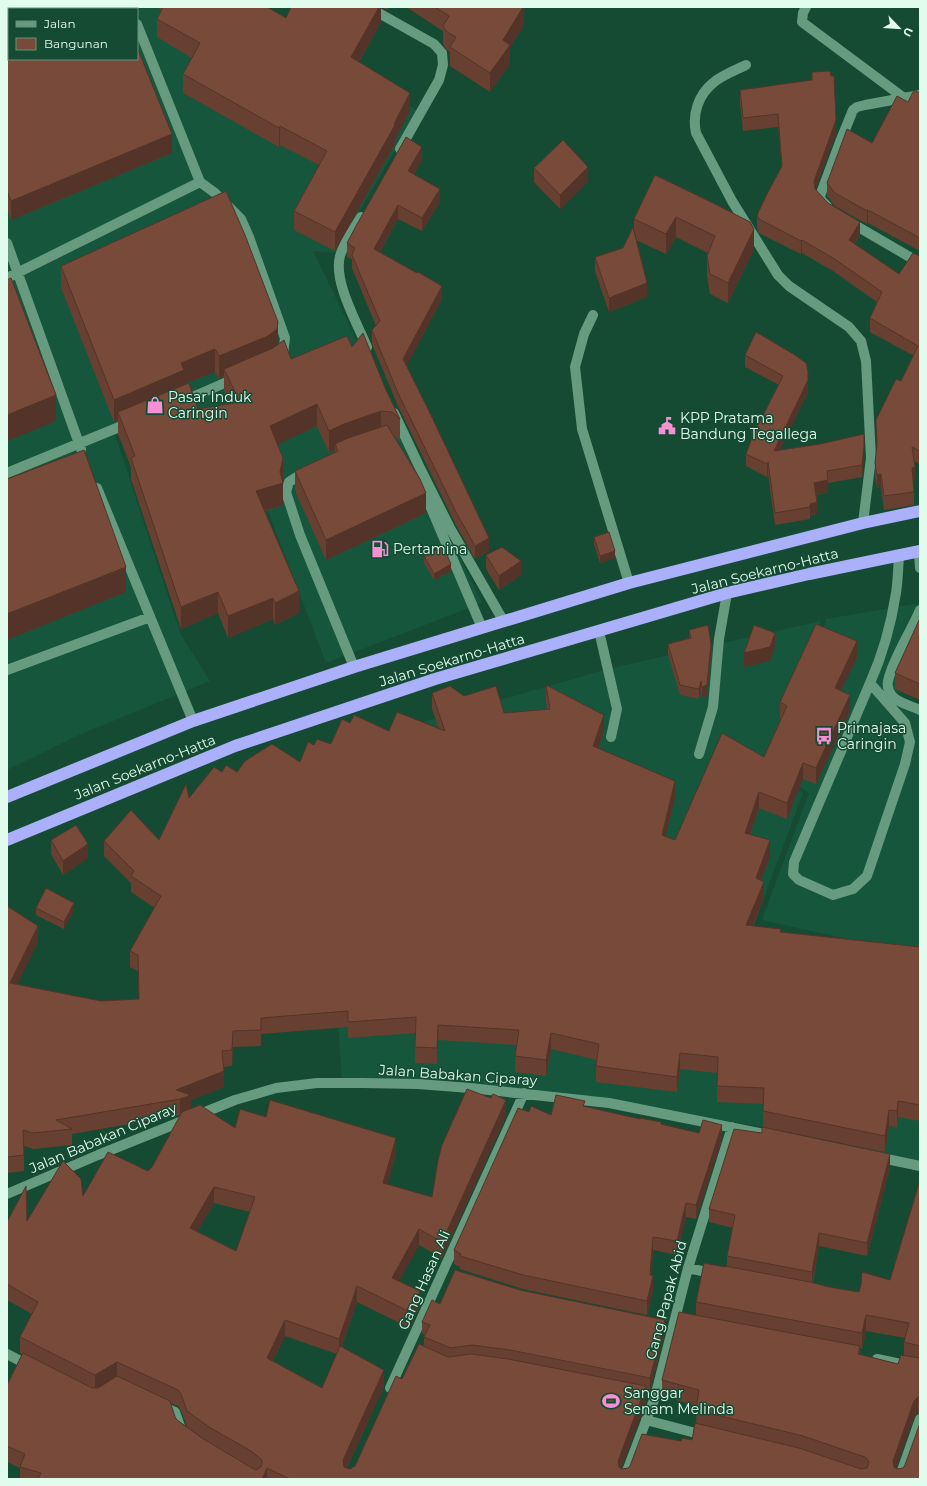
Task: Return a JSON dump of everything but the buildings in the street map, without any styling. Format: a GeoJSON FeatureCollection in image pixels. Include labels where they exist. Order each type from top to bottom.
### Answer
{"type":"FeatureCollection","features":[{"type":"Feature","properties":{"kind":"highway","name":"Jalan Soekarno-Hatta"},"geometry":{"type":"LineString","coordinates":[[7,797],[193,721],[354,667],[629,583],[863,523],[920,511]]}},
{"type":"Feature","properties":{"kind":"highway","name":"Jalan Soekarno-Hatta"},"geometry":{"type":"LineString","coordinates":[[7,840],[235,746],[435,679],[727,594],[809,574],[920,552]]}},
{"type":"Feature","properties":{"kind":"street"},"geometry":{"type":"LineString","coordinates":[[368,7],[434,44],[442,53],[442,65],[439,80],[396,156]]}},
{"type":"Feature","properties":{"kind":"street"},"geometry":{"type":"LineString","coordinates":[[806,7],[803,13],[802,22],[904,98]]}},
{"type":"Feature","properties":{"kind":"street"},"geometry":{"type":"LineString","coordinates":[[138,27],[200,182],[228,205],[241,218],[244,225],[285,338],[283,355],[277,360]]}},
{"type":"Feature","properties":{"kind":"street"},"geometry":{"type":"LineString","coordinates":[[746,65],[714,82],[706,89],[695,114],[694,123],[696,133],[732,201],[778,275],[789,286],[849,327],[861,342],[866,361],[871,458],[863,523]]}},
{"type":"Feature","properties":{"kind":"street"},"geometry":{"type":"LineString","coordinates":[[920,95],[857,107],[853,110],[820,196],[831,211],[920,263]]}},
{"type":"Feature","properties":{"kind":"street"},"geometry":{"type":"LineString","coordinates":[[7,278],[200,182]]}},
{"type":"Feature","properties":{"kind":"street"},"geometry":{"type":"LineString","coordinates":[[365,211],[340,256],[340,270],[341,285],[372,358]]}},
{"type":"Feature","properties":{"kind":"street"},"geometry":{"type":"LineString","coordinates":[[7,243],[17,274],[86,460]]}},
{"type":"Feature","properties":{"kind":"street"},"geometry":{"type":"LineString","coordinates":[[594,315],[584,334],[575,367],[582,429],[629,583]]}},
{"type":"Feature","properties":{"kind":"street"},"geometry":{"type":"LineString","coordinates":[[171,406],[242,376]]}},
{"type":"Feature","properties":{"kind":"street"},"geometry":{"type":"LineString","coordinates":[[389,402],[450,528],[504,622]]}},
{"type":"Feature","properties":{"kind":"street"},"geometry":{"type":"LineString","coordinates":[[7,473],[142,418]]}},
{"type":"Feature","properties":{"kind":"street"},"geometry":{"type":"LineString","coordinates":[[318,465],[298,475],[289,482],[286,492],[300,535],[354,667]]}},
{"type":"Feature","properties":{"kind":"street"},"geometry":{"type":"LineString","coordinates":[[410,469],[426,496],[482,628]]}},
{"type":"Feature","properties":{"kind":"street"},"geometry":{"type":"LineString","coordinates":[[94,481],[193,721]]}},
{"type":"Feature","properties":{"kind":"street"},"geometry":{"type":"LineString","coordinates":[[920,552],[920,568]]}},
{"type":"Feature","properties":{"kind":"street"},"geometry":{"type":"LineString","coordinates":[[870,683],[905,723],[910,742],[905,764],[867,876],[853,889],[833,895],[799,880],[793,874],[794,862],[880,659],[890,625],[896,592],[898,556]]}},
{"type":"Feature","properties":{"kind":"street"},"geometry":{"type":"LineString","coordinates":[[699,754],[713,707],[719,639],[727,594]]}},
{"type":"Feature","properties":{"kind":"street"},"geometry":{"type":"LineString","coordinates":[[920,610],[896,661],[888,681],[888,686],[890,693],[894,698],[920,710]]}},
{"type":"Feature","properties":{"kind":"street"},"geometry":{"type":"LineString","coordinates":[[7,670],[150,616]]}},
{"type":"Feature","properties":{"kind":"street"},"geometry":{"type":"LineString","coordinates":[[599,631],[617,709],[611,737]]}},
{"type":"Feature","properties":{"kind":"street","name":"Jalan Babakan Ciparay"},"geometry":{"type":"LineString","coordinates":[[7,1194],[98,1155],[228,1103],[276,1088],[317,1083],[418,1084],[524,1093],[609,1103],[788,1139]]}},
{"type":"Feature","properties":{"kind":"street","name":"Gang Hasan Ali"},"geometry":{"type":"LineString","coordinates":[[385,1399],[412,1350],[524,1093]]}},
{"type":"Feature","properties":{"kind":"street","name":"Gang Papak Abid"},"geometry":{"type":"LineString","coordinates":[[624,1479],[646,1420],[651,1396],[674,1324],[688,1268],[732,1127]]}},
{"type":"Feature","properties":{"kind":"street"},"geometry":{"type":"LineString","coordinates":[[98,1155],[112,1162]]}},
{"type":"Feature","properties":{"kind":"street"},"geometry":{"type":"LineString","coordinates":[[867,1155],[920,1166]]}},
{"type":"Feature","properties":{"kind":"street"},"geometry":{"type":"LineString","coordinates":[[688,1268],[726,1276]]}},
{"type":"Feature","properties":{"kind":"street"},"geometry":{"type":"LineString","coordinates":[[7,1354],[42,1372]]}},
{"type":"Feature","properties":{"kind":"street"},"geometry":{"type":"LineString","coordinates":[[870,1358],[920,1368]]}},
{"type":"Feature","properties":{"kind":"street"},"geometry":{"type":"LineString","coordinates":[[153,1402],[175,1412],[181,1431],[193,1440]]}},
{"type":"Feature","properties":{"kind":"street"},"geometry":{"type":"LineString","coordinates":[[899,1479],[920,1418]]}},
{"type":"Feature","properties":{"kind":"street"},"geometry":{"type":"LineString","coordinates":[[646,1420],[716,1438]]}},
{"type":"Feature","properties":{"kind":"shaded area","name":"Pasar Induk Caringin"},"geometry":{"type":"Polygon","coordinates":[[[7,7],[241,7],[418,111],[335,253],[313,251],[374,376],[189,453],[115,435],[181,635],[210,681],[79,735],[7,770],[7,7]]]}},
{"type":"Feature","properties":{"kind":"shaded area"},"geometry":{"type":"Polygon","coordinates":[[[373,382],[482,603],[326,663],[242,443],[373,382]]]}},
{"type":"Feature","properties":{"kind":"shaded area"},"geometry":{"type":"Polygon","coordinates":[[[920,603],[920,647],[897,698],[920,710],[920,955],[762,920],[809,793],[779,772],[826,619],[920,603]]]}},
{"type":"Feature","properties":{"kind":"shaded area"},"geometry":{"type":"Polygon","coordinates":[[[821,621],[772,772],[803,793],[753,927],[920,963],[920,1165],[811,1134],[595,1101],[342,1080],[333,943],[374,736],[608,669],[821,621]]]}},
{"type":"Feature","properties":{"kind":"place","name":"Pasar Induk Caringin"},"geometry":{"type":"Point","coordinates":[155,405]}},
{"type":"Feature","properties":{"kind":"place","name":"KPP Pratama Bandung Tegallega"},"geometry":{"type":"Point","coordinates":[667,426]}},
{"type":"Feature","properties":{"kind":"place","name":"Pertamina"},"geometry":{"type":"Point","coordinates":[380,549]}},
{"type":"Feature","properties":{"kind":"place","name":"Primajasa Caringin"},"geometry":{"type":"Point","coordinates":[824,736]}},
{"type":"Feature","properties":{"kind":"place","name":"Sanggar Senam Melinda"},"geometry":{"type":"Point","coordinates":[611,1401]}}]}
